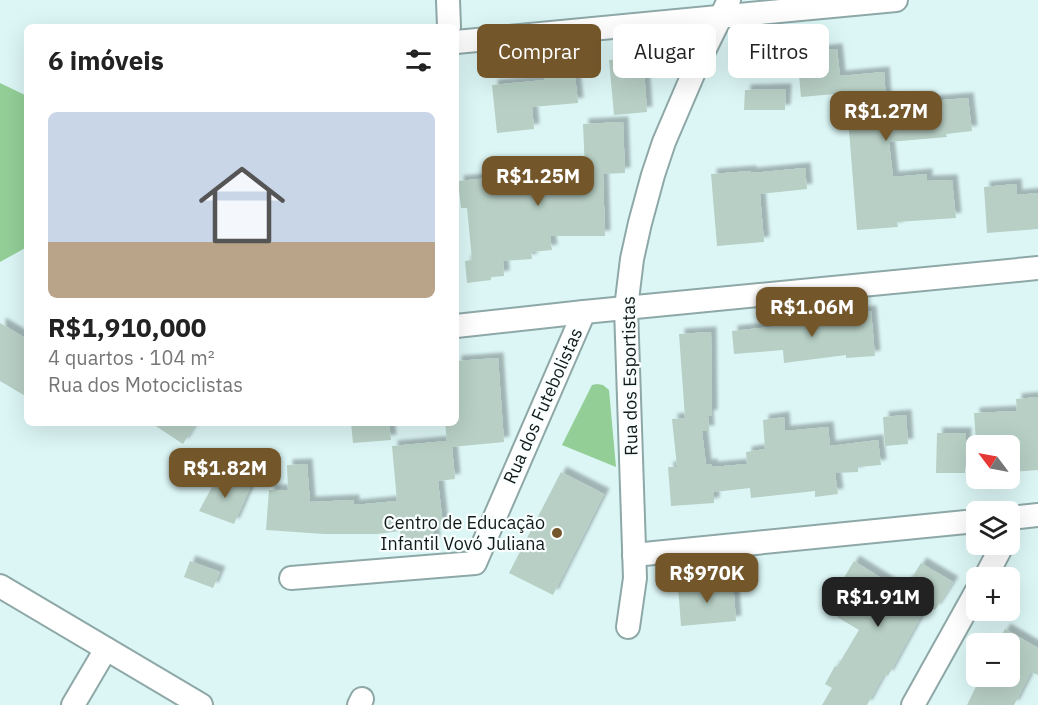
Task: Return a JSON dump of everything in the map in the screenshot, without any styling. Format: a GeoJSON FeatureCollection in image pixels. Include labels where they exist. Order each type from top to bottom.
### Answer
{"type":"FeatureCollection","features":[{"type":"Feature","properties":{"kind":"street"},"geometry":{"type":"LineString","coordinates":[[448,0],[449,24]]}},
{"type":"Feature","properties":{"kind":"street"},"geometry":{"type":"LineString","coordinates":[[459,42],[725,8],[896,0]]}},
{"type":"Feature","properties":{"kind":"street","name":"Rua dos Esportistas"},"geometry":{"type":"LineString","coordinates":[[628,627],[635,578],[626,308],[634,250],[652,175],[663,142],[697,64],[725,8]]}},
{"type":"Feature","properties":{"kind":"street"},"geometry":{"type":"LineString","coordinates":[[459,326],[1038,268]]}},
{"type":"Feature","properties":{"kind":"street","name":"Rua dos Futebolistas"},"geometry":{"type":"LineString","coordinates":[[291,578],[475,563],[584,312]]}},
{"type":"Feature","properties":{"kind":"street"},"geometry":{"type":"LineString","coordinates":[[634,555],[966,522]]}},
{"type":"Feature","properties":{"kind":"street"},"geometry":{"type":"LineString","coordinates":[[0,586],[201,705]]}},
{"type":"Feature","properties":{"kind":"street"},"geometry":{"type":"LineString","coordinates":[[913,705],[966,610]]}},
{"type":"Feature","properties":{"kind":"street"},"geometry":{"type":"LineString","coordinates":[[73,705],[106,649]]}},
{"type":"Feature","properties":{"kind":"green space"},"geometry":{"type":"Polygon","coordinates":[[[0,83],[24,95],[24,249],[0,262],[0,83]]]}},
{"type":"Feature","properties":{"kind":"green space"},"geometry":{"type":"Polygon","coordinates":[[[597,384],[609,390],[616,467],[562,445],[592,385],[597,384]]]}},
{"type":"Feature","properties":{"kind":"building"},"geometry":{"type":"Polygon","coordinates":[[[837,49],[840,76],[884,72],[886,99],[930,97],[930,101],[968,98],[972,131],[946,134],[947,137],[889,142],[893,177],[927,174],[927,181],[952,180],[956,218],[897,222],[898,227],[857,230],[846,93],[801,97],[799,78],[829,78],[829,50],[837,49]]]}},
{"type":"Feature","properties":{"kind":"building"},"geometry":{"type":"Polygon","coordinates":[[[609,60],[613,60],[613,78],[645,78],[647,112],[614,115],[609,60]]]}},
{"type":"Feature","properties":{"kind":"building"},"geometry":{"type":"Polygon","coordinates":[[[545,78],[575,78],[578,103],[532,107],[534,129],[497,133],[492,85],[545,80],[545,78]]]}},
{"type":"Feature","properties":{"kind":"building"},"geometry":{"type":"Polygon","coordinates":[[[786,89],[785,110],[744,110],[745,90],[786,89]]]}},
{"type":"Feature","properties":{"kind":"building"},"geometry":{"type":"Polygon","coordinates":[[[623,122],[625,173],[603,174],[605,236],[550,236],[552,250],[531,252],[532,259],[503,261],[504,276],[467,283],[465,261],[472,260],[467,208],[461,208],[459,181],[544,173],[546,194],[586,194],[583,124],[623,122]]]}},
{"type":"Feature","properties":{"kind":"building"},"geometry":{"type":"Polygon","coordinates":[[[805,168],[807,189],[760,194],[764,242],[717,246],[711,174],[805,168]]]}},
{"type":"Feature","properties":{"kind":"building"},"geometry":{"type":"Polygon","coordinates":[[[1016,184],[1017,195],[1038,193],[1038,229],[987,233],[984,187],[1016,184]]]}},
{"type":"Feature","properties":{"kind":"building"},"geometry":{"type":"Polygon","coordinates":[[[871,311],[875,356],[846,358],[846,355],[784,363],[783,350],[734,354],[732,331],[842,316],[841,313],[871,311]]]}},
{"type":"Feature","properties":{"kind":"building"},"geometry":{"type":"Polygon","coordinates":[[[0,323],[24,337],[24,395],[0,381],[0,323]]]}},
{"type":"Feature","properties":{"kind":"building"},"geometry":{"type":"Polygon","coordinates":[[[711,332],[712,415],[708,416],[709,431],[702,431],[706,465],[712,464],[712,467],[747,464],[746,452],[765,449],[763,420],[784,417],[785,431],[828,427],[830,446],[878,440],[881,465],[858,467],[858,472],[835,473],[838,494],[815,497],[815,491],[751,498],[750,488],[714,492],[714,503],[671,506],[668,467],[677,467],[672,419],[685,418],[679,334],[711,332]]]}},
{"type":"Feature","properties":{"kind":"building"},"geometry":{"type":"Polygon","coordinates":[[[498,358],[504,442],[452,447],[455,479],[438,481],[443,525],[433,525],[435,542],[402,547],[400,531],[377,534],[324,534],[266,530],[269,490],[288,490],[287,465],[307,464],[310,502],[354,500],[354,505],[397,501],[392,446],[447,441],[445,426],[459,426],[459,361],[498,358]]]}},
{"type":"Feature","properties":{"kind":"building"},"geometry":{"type":"Polygon","coordinates":[[[1038,397],[1038,470],[1020,471],[1020,435],[975,435],[974,413],[1017,411],[1016,399],[1038,397]]]}},
{"type":"Feature","properties":{"kind":"building"},"geometry":{"type":"Polygon","coordinates":[[[906,415],[908,444],[885,446],[883,417],[906,415]]]}},
{"type":"Feature","properties":{"kind":"building"},"geometry":{"type":"Polygon","coordinates":[[[156,426],[194,426],[183,444],[156,426]]]}},
{"type":"Feature","properties":{"kind":"building"},"geometry":{"type":"Polygon","coordinates":[[[351,426],[389,426],[391,440],[353,443],[351,426]]]}},
{"type":"Feature","properties":{"kind":"building"},"geometry":{"type":"Polygon","coordinates":[[[937,433],[966,433],[965,473],[936,473],[937,433]]]}},
{"type":"Feature","properties":{"kind":"building","name":"Centro de Educação Infantil Vovó Juliana"},"geometry":{"type":"Polygon","coordinates":[[[561,472],[604,494],[553,595],[509,573],[561,472]]]}},
{"type":"Feature","properties":{"kind":"building"},"geometry":{"type":"Polygon","coordinates":[[[219,474],[250,488],[234,524],[199,511],[219,474]]]}},
{"type":"Feature","properties":{"kind":"building"},"geometry":{"type":"Polygon","coordinates":[[[190,561],[220,572],[213,588],[184,577],[190,561]]]}},
{"type":"Feature","properties":{"kind":"building"},"geometry":{"type":"Polygon","coordinates":[[[854,561],[902,591],[921,563],[953,582],[935,610],[927,605],[888,676],[884,674],[867,705],[822,705],[832,688],[825,684],[859,630],[837,617],[844,605],[832,598],[854,561]]]}},
{"type":"Feature","properties":{"kind":"building"},"geometry":{"type":"Polygon","coordinates":[[[733,581],[736,621],[681,626],[678,586],[733,581]]]}},
{"type":"Feature","properties":{"kind":"building"},"geometry":{"type":"Polygon","coordinates":[[[1020,638],[1038,648],[1038,675],[1031,672],[1014,705],[967,705],[976,687],[1020,687],[1020,638]]]}},
{"type":"Feature","properties":{"kind":"place","name":"Centro de Educação Infantil Vovó Juliana"},"geometry":{"type":"Point","coordinates":[557,533]}}]}
